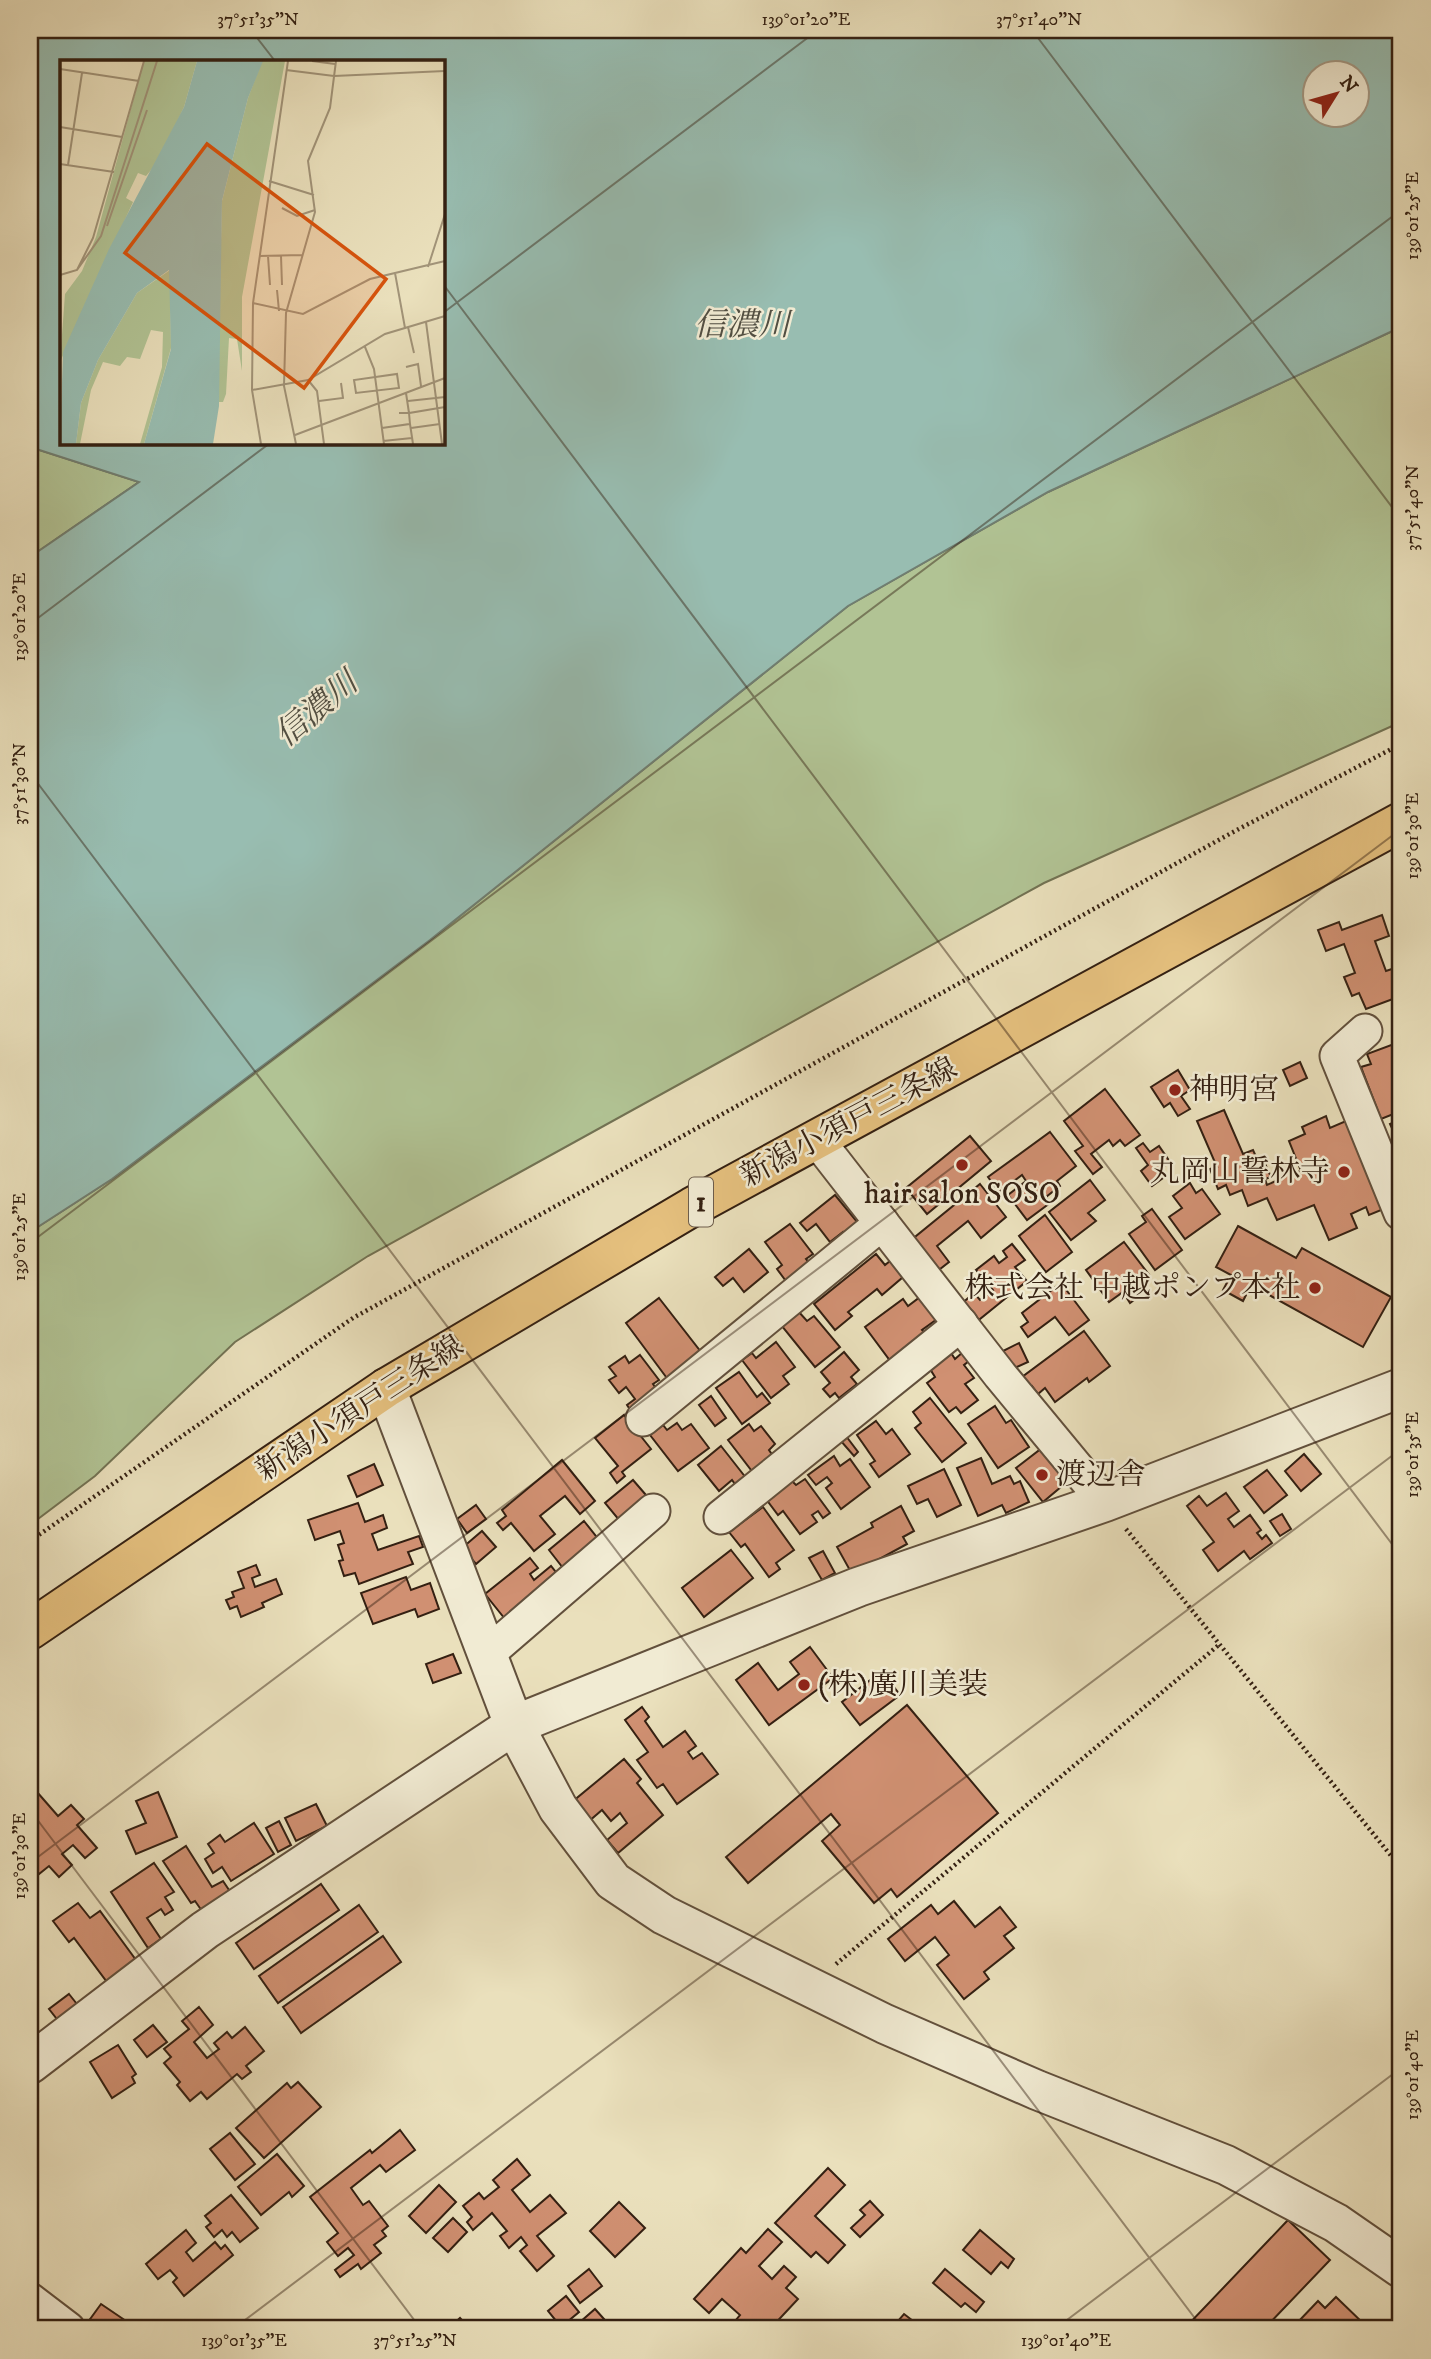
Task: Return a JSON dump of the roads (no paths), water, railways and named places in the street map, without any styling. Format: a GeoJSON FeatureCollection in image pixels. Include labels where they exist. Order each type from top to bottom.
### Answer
{"type":"FeatureCollection","features":[{"type":"Feature","properties":{"kind":"main road","name":"新潟小須戸三条線"},"geometry":{"type":"LineString","coordinates":[[30,1630],[386,1388],[692,1207],[1401,822]]}},
{"type":"Feature","properties":{"kind":"street"},"geometry":{"type":"LineString","coordinates":[[1366,1031],[1337,1056],[1401,1213]]}},
{"type":"Feature","properties":{"kind":"street"},"geometry":{"type":"LineString","coordinates":[[818,1140],[961,1324],[1105,1502]]}},
{"type":"Feature","properties":{"kind":"street"},"geometry":{"type":"LineString","coordinates":[[643,1419],[882,1223]]}},
{"type":"Feature","properties":{"kind":"street"},"geometry":{"type":"LineString","coordinates":[[721,1517],[961,1324]]}},
{"type":"Feature","properties":{"kind":"street"},"geometry":{"type":"LineString","coordinates":[[386,1388],[485,1655],[514,1725],[558,1808],[613,1881],[664,1915],[885,2024],[1037,2090],[1226,2165],[1336,2223],[1401,2268]]}},
{"type":"Feature","properties":{"kind":"street"},"geometry":{"type":"LineString","coordinates":[[30,2063],[205,1930],[514,1725],[858,1587],[1105,1502],[1401,1388]]}},
{"type":"Feature","properties":{"kind":"street"},"geometry":{"type":"LineString","coordinates":[[485,1655],[653,1511]]}},
{"type":"Feature","properties":{"kind":"street"},"geometry":{"type":"LineString","coordinates":[[30,2300],[68,2329]]}},
{"type":"Feature","properties":{"kind":"water","name":"信濃川"},"geometry":{"type":"Polygon","coordinates":[[[30,30],[1401,30],[1401,327],[1048,492],[848,606],[430,940],[112,1179],[30,1232],[30,557],[139,482],[30,447],[30,30]]]}},
{"type":"Feature","properties":{"kind":"place","name":"神明宮"},"geometry":{"type":"Point","coordinates":[1175,1090]}},
{"type":"Feature","properties":{"kind":"place","name":"hair salon SOSO"},"geometry":{"type":"Point","coordinates":[962,1165]}},
{"type":"Feature","properties":{"kind":"place","name":"丸岡山誓林寺"},"geometry":{"type":"Point","coordinates":[1344,1172]}},
{"type":"Feature","properties":{"kind":"place","name":"株式会社 中越ポンプ本社"},"geometry":{"type":"Point","coordinates":[1315,1288]}},
{"type":"Feature","properties":{"kind":"place","name":"渡辺舎"},"geometry":{"type":"Point","coordinates":[1042,1475]}},
{"type":"Feature","properties":{"kind":"place","name":"(株)廣川美装"},"geometry":{"type":"Point","coordinates":[804,1685]}}]}
